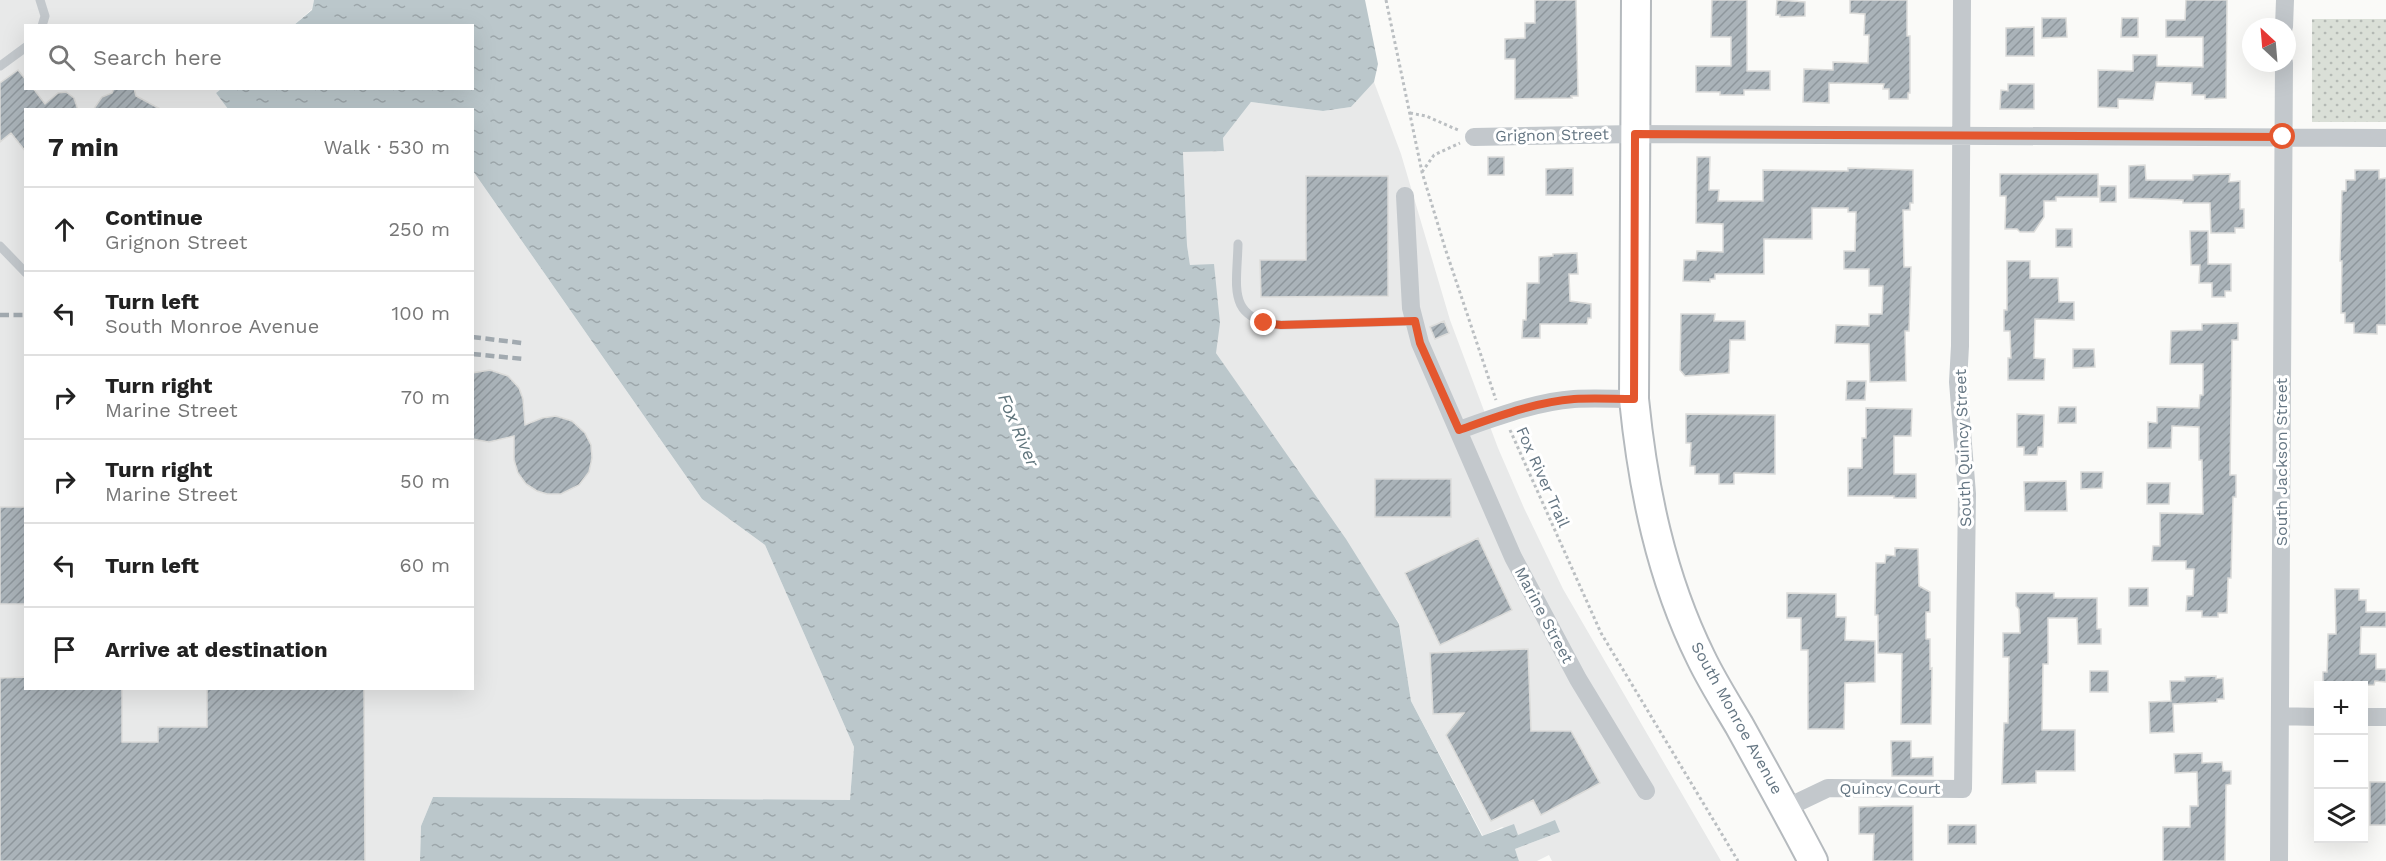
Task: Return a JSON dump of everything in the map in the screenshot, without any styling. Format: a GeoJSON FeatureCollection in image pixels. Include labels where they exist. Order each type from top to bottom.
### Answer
{"type":"FeatureCollection","features":[{"type":"Feature","properties":{"kind":"main road","name":"South Monroe Avenue"},"geometry":{"type":"LineString","coordinates":[[1636,0],[1634,399],[1641,461],[1650,509],[1677,602],[1701,658],[1786,808],[1813,861]]}},
{"type":"Feature","properties":{"kind":"street","name":"South Quincy Street"},"geometry":{"type":"LineString","coordinates":[[1962,0],[1958,382],[1967,494],[1963,789]]}},
{"type":"Feature","properties":{"kind":"street"},"geometry":{"type":"LineString","coordinates":[[2284,0],[2284,18]]}},
{"type":"Feature","properties":{"kind":"street","name":"South Jackson Street"},"geometry":{"type":"LineString","coordinates":[[2279,861],[2284,72]]}},
{"type":"Feature","properties":{"kind":"street","name":"Grignon Street"},"geometry":{"type":"LineString","coordinates":[[1474,137],[1635,134],[2386,138]]}},
{"type":"Feature","properties":{"kind":"street","name":"Marine Street"},"geometry":{"type":"LineString","coordinates":[[1405,196],[1412,308],[1420,343],[1513,557],[1578,679],[1646,791]]}},
{"type":"Feature","properties":{"kind":"street"},"geometry":{"type":"LineString","coordinates":[[1459,430],[1503,414],[1545,403],[1574,399],[1634,399]]}},
{"type":"Feature","properties":{"kind":"street"},"geometry":{"type":"LineString","coordinates":[[2280,716],[2314,717]]}},
{"type":"Feature","properties":{"kind":"street"},"geometry":{"type":"LineString","coordinates":[[2368,717],[2386,717]]}},
{"type":"Feature","properties":{"kind":"street","name":"Quincy Court"},"geometry":{"type":"LineString","coordinates":[[1786,808],[1828,788],[1963,789]]}},
{"type":"Feature","properties":{"kind":"lane"},"geometry":{"type":"LineString","coordinates":[[40,0],[45,16],[43,24]]}},
{"type":"Feature","properties":{"kind":"lane"},"geometry":{"type":"LineString","coordinates":[[0,66],[24,48]]}},
{"type":"Feature","properties":{"kind":"lane"},"geometry":{"type":"LineString","coordinates":[[1238,244],[1237,295],[1240,305],[1250,318],[1281,325],[1415,321]]}},
{"type":"Feature","properties":{"kind":"lane"},"geometry":{"type":"LineString","coordinates":[[2,253],[24,271]]}},
{"type":"Feature","properties":{"kind":"path","name":"Fox River Trail"},"geometry":{"type":"LineString","coordinates":[[1386,0],[1422,172],[1444,248],[1493,393],[1601,633],[1738,861]]}},
{"type":"Feature","properties":{"kind":"path"},"geometry":{"type":"LineString","coordinates":[[1410,113],[1426,116],[1474,137]]}},
{"type":"Feature","properties":{"kind":"path"},"geometry":{"type":"LineString","coordinates":[[1422,172],[1434,155],[1474,137]]}},
{"type":"Feature","properties":{"kind":"shaded area"},"geometry":{"type":"Polygon","coordinates":[[[0,0],[314,0],[312,9],[295,24],[24,24],[24,90],[220,90],[216,93],[227,108],[24,108],[24,690],[474,690],[474,172],[702,499],[765,545],[854,747],[850,800],[433,797],[421,826],[420,861],[0,861],[0,0]]]}},
{"type":"Feature","properties":{"kind":"shaded area"},"geometry":{"type":"Polygon","coordinates":[[[2312,19],[2386,19],[2386,122],[2312,122],[2312,19]]]}},
{"type":"Feature","properties":{"kind":"shaded area"},"geometry":{"type":"Polygon","coordinates":[[[1374,82],[1401,154],[1450,320],[1498,448],[1524,508],[1563,589],[1721,861],[1552,861],[1549,855],[1537,861],[1519,861],[1515,849],[1560,832],[1518,835],[1502,827],[1483,836],[1411,701],[1399,623],[1216,353],[1214,265],[1190,265],[1183,151],[1224,151],[1223,138],[1251,102],[1323,111],[1351,107],[1374,82]]]}},
{"type":"Feature","properties":{"kind":"water","name":"Fox River"},"geometry":{"type":"Polygon","coordinates":[[[314,0],[1365,0],[1378,64],[1374,82],[1351,107],[1323,111],[1251,102],[1223,138],[1224,151],[1183,152],[1190,265],[1214,264],[1220,323],[1216,353],[1346,539],[1399,624],[1411,701],[1482,836],[1514,824],[1518,835],[1555,820],[1560,832],[1515,849],[1519,861],[420,861],[421,826],[433,797],[850,800],[854,747],[765,545],[702,499],[474,172],[474,108],[227,108],[216,93],[220,90],[474,90],[474,24],[295,24],[312,10],[314,0]]]}},
{"type":"Feature","properties":{"kind":"building"},"geometry":{"type":"Polygon","coordinates":[[[1535,0],[1576,0],[1578,96],[1515,99],[1515,59],[1505,59],[1505,39],[1525,38],[1525,23],[1535,23],[1535,0]]]}},
{"type":"Feature","properties":{"kind":"building"},"geometry":{"type":"Polygon","coordinates":[[[1712,0],[1747,0],[1747,71],[1770,71],[1770,90],[1744,90],[1744,95],[1696,92],[1696,66],[1731,66],[1731,37],[1711,37],[1712,0]]]}},
{"type":"Feature","properties":{"kind":"building"},"geometry":{"type":"Polygon","coordinates":[[[1777,0],[1805,2],[1805,16],[1780,17],[1776,15],[1777,0]]]}},
{"type":"Feature","properties":{"kind":"building"},"geometry":{"type":"Polygon","coordinates":[[[1850,0],[1907,0],[1907,36],[1910,36],[1910,93],[1908,93],[1908,99],[1889,99],[1889,89],[1883,89],[1884,84],[1829,83],[1829,103],[1803,102],[1804,69],[1833,70],[1833,62],[1868,63],[1869,35],[1864,35],[1865,14],[1850,13],[1850,0]]]}},
{"type":"Feature","properties":{"kind":"building"},"geometry":{"type":"Polygon","coordinates":[[[2186,0],[2227,0],[2226,98],[2205,99],[2205,95],[2192,95],[2192,83],[2156,82],[2153,100],[2118,99],[2118,108],[2098,107],[2098,70],[2133,71],[2133,55],[2157,55],[2157,66],[2203,67],[2203,37],[2166,37],[2166,20],[2185,20],[2186,0]]]}},
{"type":"Feature","properties":{"kind":"building"},"geometry":{"type":"Polygon","coordinates":[[[2042,18],[2066,18],[2067,37],[2042,38],[2042,18]]]}},
{"type":"Feature","properties":{"kind":"building"},"geometry":{"type":"Polygon","coordinates":[[[2122,18],[2138,18],[2138,37],[2121,37],[2122,18]]]}},
{"type":"Feature","properties":{"kind":"building"},"geometry":{"type":"Polygon","coordinates":[[[2034,27],[2034,56],[2006,56],[2006,28],[2034,27]]]}},
{"type":"Feature","properties":{"kind":"building"},"geometry":{"type":"Polygon","coordinates":[[[18,70],[24,78],[24,90],[34,90],[45,104],[58,93],[66,92],[74,98],[77,108],[24,108],[24,149],[11,133],[0,142],[0,83],[18,70]]]}},
{"type":"Feature","properties":{"kind":"building"},"geometry":{"type":"Polygon","coordinates":[[[2008,84],[2034,84],[2034,109],[2000,109],[2001,90],[2008,91],[2008,84]]]}},
{"type":"Feature","properties":{"kind":"building"},"geometry":{"type":"Polygon","coordinates":[[[113,90],[134,90],[136,96],[158,108],[94,108],[102,97],[112,93],[113,90]]]}},
{"type":"Feature","properties":{"kind":"building"},"geometry":{"type":"Polygon","coordinates":[[[1488,157],[1504,157],[1504,175],[1488,175],[1488,157]]]}},
{"type":"Feature","properties":{"kind":"building"},"geometry":{"type":"Polygon","coordinates":[[[1697,157],[1710,157],[1709,190],[1719,190],[1718,201],[1763,201],[1763,170],[1848,171],[1848,168],[1913,170],[1913,203],[1910,203],[1910,210],[1903,210],[1904,267],[1911,267],[1909,331],[1905,331],[1906,381],[1870,382],[1869,344],[1835,343],[1836,325],[1869,326],[1869,314],[1882,314],[1883,286],[1869,286],[1869,269],[1844,269],[1844,251],[1855,251],[1856,212],[1848,212],[1848,208],[1812,208],[1812,239],[1764,239],[1764,274],[1715,274],[1715,279],[1710,279],[1710,282],[1683,281],[1684,260],[1696,260],[1697,251],[1723,252],[1723,224],[1696,223],[1697,157]]]}},
{"type":"Feature","properties":{"kind":"building"},"geometry":{"type":"Polygon","coordinates":[[[2145,165],[2146,180],[2193,180],[2193,175],[2230,174],[2229,182],[2240,181],[2240,209],[2244,209],[2244,228],[2235,228],[2235,233],[2211,233],[2210,203],[2129,198],[2129,166],[2145,165]]]}},
{"type":"Feature","properties":{"kind":"building"},"geometry":{"type":"Polygon","coordinates":[[[1573,168],[1573,195],[1546,195],[1546,169],[1573,168]]]}},
{"type":"Feature","properties":{"kind":"building"},"geometry":{"type":"Polygon","coordinates":[[[2355,170],[2379,170],[2379,179],[2386,178],[2386,325],[2377,325],[2377,334],[2354,333],[2354,323],[2345,323],[2345,313],[2341,313],[2342,191],[2346,191],[2346,180],[2355,180],[2355,170]]]}},
{"type":"Feature","properties":{"kind":"building"},"geometry":{"type":"Polygon","coordinates":[[[2000,174],[2098,174],[2098,197],[2056,197],[2056,201],[2044,201],[2044,217],[2034,232],[2005,229],[2006,196],[2000,196],[2000,174]]]}},
{"type":"Feature","properties":{"kind":"building"},"geometry":{"type":"Polygon","coordinates":[[[1306,176],[1388,176],[1388,296],[1261,297],[1260,260],[1306,260],[1306,176]]]}},
{"type":"Feature","properties":{"kind":"building"},"geometry":{"type":"Polygon","coordinates":[[[2100,186],[2116,186],[2116,202],[2100,202],[2100,186]]]}},
{"type":"Feature","properties":{"kind":"building"},"geometry":{"type":"Polygon","coordinates":[[[2056,229],[2072,229],[2072,247],[2056,247],[2056,229]]]}},
{"type":"Feature","properties":{"kind":"building"},"geometry":{"type":"Polygon","coordinates":[[[2190,231],[2208,231],[2208,264],[2231,264],[2231,291],[2225,291],[2225,297],[2212,297],[2212,283],[2199,283],[2200,265],[2191,265],[2190,231]]]}},
{"type":"Feature","properties":{"kind":"building"},"geometry":{"type":"Polygon","coordinates":[[[1577,253],[1578,274],[1569,274],[1570,301],[1591,304],[1591,318],[1588,318],[1587,324],[1540,324],[1540,338],[1522,338],[1523,320],[1526,320],[1527,283],[1539,283],[1539,257],[1577,253]]]}},
{"type":"Feature","properties":{"kind":"building"},"geometry":{"type":"Polygon","coordinates":[[[2007,261],[2030,261],[2030,278],[2058,278],[2059,302],[2074,302],[2074,320],[2035,319],[2034,358],[2045,359],[2044,380],[2008,380],[2008,358],[2011,358],[2010,331],[2004,331],[2004,310],[2007,310],[2007,261]]]}},
{"type":"Feature","properties":{"kind":"building"},"geometry":{"type":"Polygon","coordinates":[[[1681,314],[1715,314],[1714,321],[1745,321],[1745,340],[1730,340],[1729,373],[1685,376],[1680,370],[1681,314]]]}},
{"type":"Feature","properties":{"kind":"building"},"geometry":{"type":"Polygon","coordinates":[[[1444,321],[1449,333],[1435,339],[1430,327],[1444,321]]]}},
{"type":"Feature","properties":{"kind":"building"},"geometry":{"type":"Polygon","coordinates":[[[2238,323],[2238,340],[2232,340],[2230,475],[2236,475],[2236,497],[2233,497],[2231,578],[2228,578],[2227,613],[2218,613],[2218,617],[2202,617],[2202,611],[2186,611],[2187,596],[2193,596],[2194,569],[2186,569],[2186,561],[2152,561],[2153,546],[2160,546],[2160,513],[2203,514],[2199,427],[2172,426],[2171,448],[2148,448],[2148,422],[2157,423],[2157,407],[2199,408],[2200,395],[2203,395],[2203,364],[2170,364],[2171,331],[2202,330],[2202,324],[2238,323]]]}},
{"type":"Feature","properties":{"kind":"building"},"geometry":{"type":"Polygon","coordinates":[[[2073,349],[2094,349],[2095,367],[2073,368],[2073,349]]]}},
{"type":"Feature","properties":{"kind":"building"},"geometry":{"type":"Polygon","coordinates":[[[490,370],[508,376],[519,388],[523,399],[525,425],[542,418],[556,416],[572,421],[585,433],[591,445],[592,458],[589,472],[579,485],[561,494],[537,491],[526,484],[518,473],[514,460],[514,436],[489,442],[474,439],[474,373],[490,370]]]}},
{"type":"Feature","properties":{"kind":"building"},"geometry":{"type":"Polygon","coordinates":[[[1847,381],[1866,381],[1865,400],[1846,400],[1847,381]]]}},
{"type":"Feature","properties":{"kind":"building"},"geometry":{"type":"Polygon","coordinates":[[[2059,407],[2076,407],[2076,423],[2058,423],[2059,407]]]}},
{"type":"Feature","properties":{"kind":"building"},"geometry":{"type":"Polygon","coordinates":[[[1866,408],[1912,409],[1911,436],[1894,436],[1894,474],[1916,474],[1916,498],[1848,496],[1848,468],[1862,468],[1862,438],[1866,438],[1866,408]]]}},
{"type":"Feature","properties":{"kind":"building"},"geometry":{"type":"Polygon","coordinates":[[[1686,414],[1775,415],[1775,474],[1734,473],[1734,484],[1719,484],[1719,474],[1695,474],[1695,466],[1690,466],[1691,443],[1686,443],[1686,414]]]}},
{"type":"Feature","properties":{"kind":"building"},"geometry":{"type":"Polygon","coordinates":[[[2017,414],[2044,415],[2043,447],[2038,447],[2037,455],[2024,455],[2024,447],[2017,447],[2017,414]]]}},
{"type":"Feature","properties":{"kind":"building"},"geometry":{"type":"Polygon","coordinates":[[[2081,472],[2103,472],[2102,488],[2081,489],[2081,472]]]}},
{"type":"Feature","properties":{"kind":"building"},"geometry":{"type":"Polygon","coordinates":[[[1375,479],[1451,479],[1451,517],[1375,517],[1375,479]]]}},
{"type":"Feature","properties":{"kind":"building"},"geometry":{"type":"Polygon","coordinates":[[[2066,481],[2067,511],[2025,511],[2024,482],[2066,481]]]}},
{"type":"Feature","properties":{"kind":"building"},"geometry":{"type":"Polygon","coordinates":[[[2147,483],[2170,483],[2169,504],[2147,504],[2147,483]]]}},
{"type":"Feature","properties":{"kind":"building"},"geometry":{"type":"Polygon","coordinates":[[[0,507],[24,507],[24,604],[0,604],[0,507]]]}},
{"type":"Feature","properties":{"kind":"building"},"geometry":{"type":"Polygon","coordinates":[[[1478,538],[1512,610],[1440,645],[1405,573],[1478,538]]]}},
{"type":"Feature","properties":{"kind":"building"},"geometry":{"type":"Polygon","coordinates":[[[1895,548],[1918,549],[1919,586],[1930,592],[1930,612],[1926,612],[1926,639],[1930,639],[1930,669],[1932,668],[1931,724],[1901,724],[1902,654],[1878,653],[1878,615],[1875,615],[1876,563],[1885,563],[1886,555],[1895,556],[1895,548]]]}},
{"type":"Feature","properties":{"kind":"building"},"geometry":{"type":"Polygon","coordinates":[[[2129,588],[2148,588],[2148,606],[2129,606],[2129,588]]]}},
{"type":"Feature","properties":{"kind":"building"},"geometry":{"type":"Polygon","coordinates":[[[2335,589],[2359,589],[2359,600],[2366,600],[2366,612],[2386,612],[2386,627],[2361,627],[2360,654],[2376,654],[2376,669],[2386,669],[2386,682],[2375,681],[2374,685],[2368,685],[2368,681],[2323,681],[2323,672],[2327,672],[2328,634],[2336,634],[2335,589]]]}},
{"type":"Feature","properties":{"kind":"building"},"geometry":{"type":"Polygon","coordinates":[[[1787,593],[1836,594],[1836,617],[1846,617],[1845,640],[1875,641],[1875,682],[1845,683],[1844,729],[1808,729],[1808,650],[1801,650],[1801,618],[1787,618],[1787,593]]]}},
{"type":"Feature","properties":{"kind":"building"},"geometry":{"type":"Polygon","coordinates":[[[2016,593],[2054,593],[2054,598],[2097,598],[2097,629],[2101,629],[2101,644],[2078,644],[2077,618],[2048,618],[2048,664],[2043,664],[2042,730],[2075,730],[2075,771],[2036,771],[2036,783],[2002,784],[2004,723],[2008,723],[2009,657],[2003,657],[2003,633],[2020,633],[2016,593]]]}},
{"type":"Feature","properties":{"kind":"building"},"geometry":{"type":"Polygon","coordinates":[[[1528,649],[1531,731],[1571,731],[1600,783],[1541,815],[1533,800],[1491,821],[1446,735],[1464,713],[1433,714],[1430,653],[1528,649]]]}},
{"type":"Feature","properties":{"kind":"building"},"geometry":{"type":"Polygon","coordinates":[[[2090,671],[2108,671],[2108,692],[2090,692],[2090,671]]]}},
{"type":"Feature","properties":{"kind":"building"},"geometry":{"type":"Polygon","coordinates":[[[2216,676],[2216,679],[2223,678],[2224,699],[2217,699],[2217,702],[2173,704],[2174,732],[2150,733],[2149,702],[2171,701],[2170,681],[2185,681],[2185,677],[2216,676]]]}},
{"type":"Feature","properties":{"kind":"building"},"geometry":{"type":"Polygon","coordinates":[[[24,677],[24,690],[122,690],[122,742],[158,742],[158,727],[207,727],[207,690],[364,690],[365,861],[0,861],[0,678],[24,677]]]}},
{"type":"Feature","properties":{"kind":"building"},"geometry":{"type":"Polygon","coordinates":[[[1891,741],[1911,741],[1911,758],[1933,757],[1933,776],[1892,776],[1891,741]]]}},
{"type":"Feature","properties":{"kind":"building"},"geometry":{"type":"Polygon","coordinates":[[[2202,753],[2202,763],[2222,762],[2223,771],[2231,771],[2231,784],[2226,785],[2225,861],[2163,861],[2163,827],[2190,827],[2190,806],[2198,806],[2197,772],[2175,773],[2174,754],[2202,753]]]}},
{"type":"Feature","properties":{"kind":"building"},"geometry":{"type":"Polygon","coordinates":[[[2370,782],[2386,782],[2386,825],[2370,825],[2370,782]]]}},
{"type":"Feature","properties":{"kind":"building"},"geometry":{"type":"Polygon","coordinates":[[[1913,806],[1913,861],[1873,861],[1874,834],[1859,834],[1859,807],[1913,806]]]}},
{"type":"Feature","properties":{"kind":"building"},"geometry":{"type":"Polygon","coordinates":[[[1948,825],[1976,825],[1976,844],[1948,844],[1948,825]]]}},
{"type":"Feature","properties":{"kind":"railway"},"geometry":{"type":"LineString","coordinates":[[0,315],[24,315]]}},
{"type":"Feature","properties":{"kind":"railway"},"geometry":{"type":"LineString","coordinates":[[474,337],[522,343]]}},
{"type":"Feature","properties":{"kind":"railway"},"geometry":{"type":"LineString","coordinates":[[474,354],[524,359]]}},
{"type":"Feature","properties":{"kind":"route"},"geometry":{"type":"LineString","coordinates":[[1264,323],[1281,325],[1415,321],[1420,343],[1459,430],[1503,414],[1545,403],[1574,399],[1634,399],[1635,134],[2283,137]]}}]}
